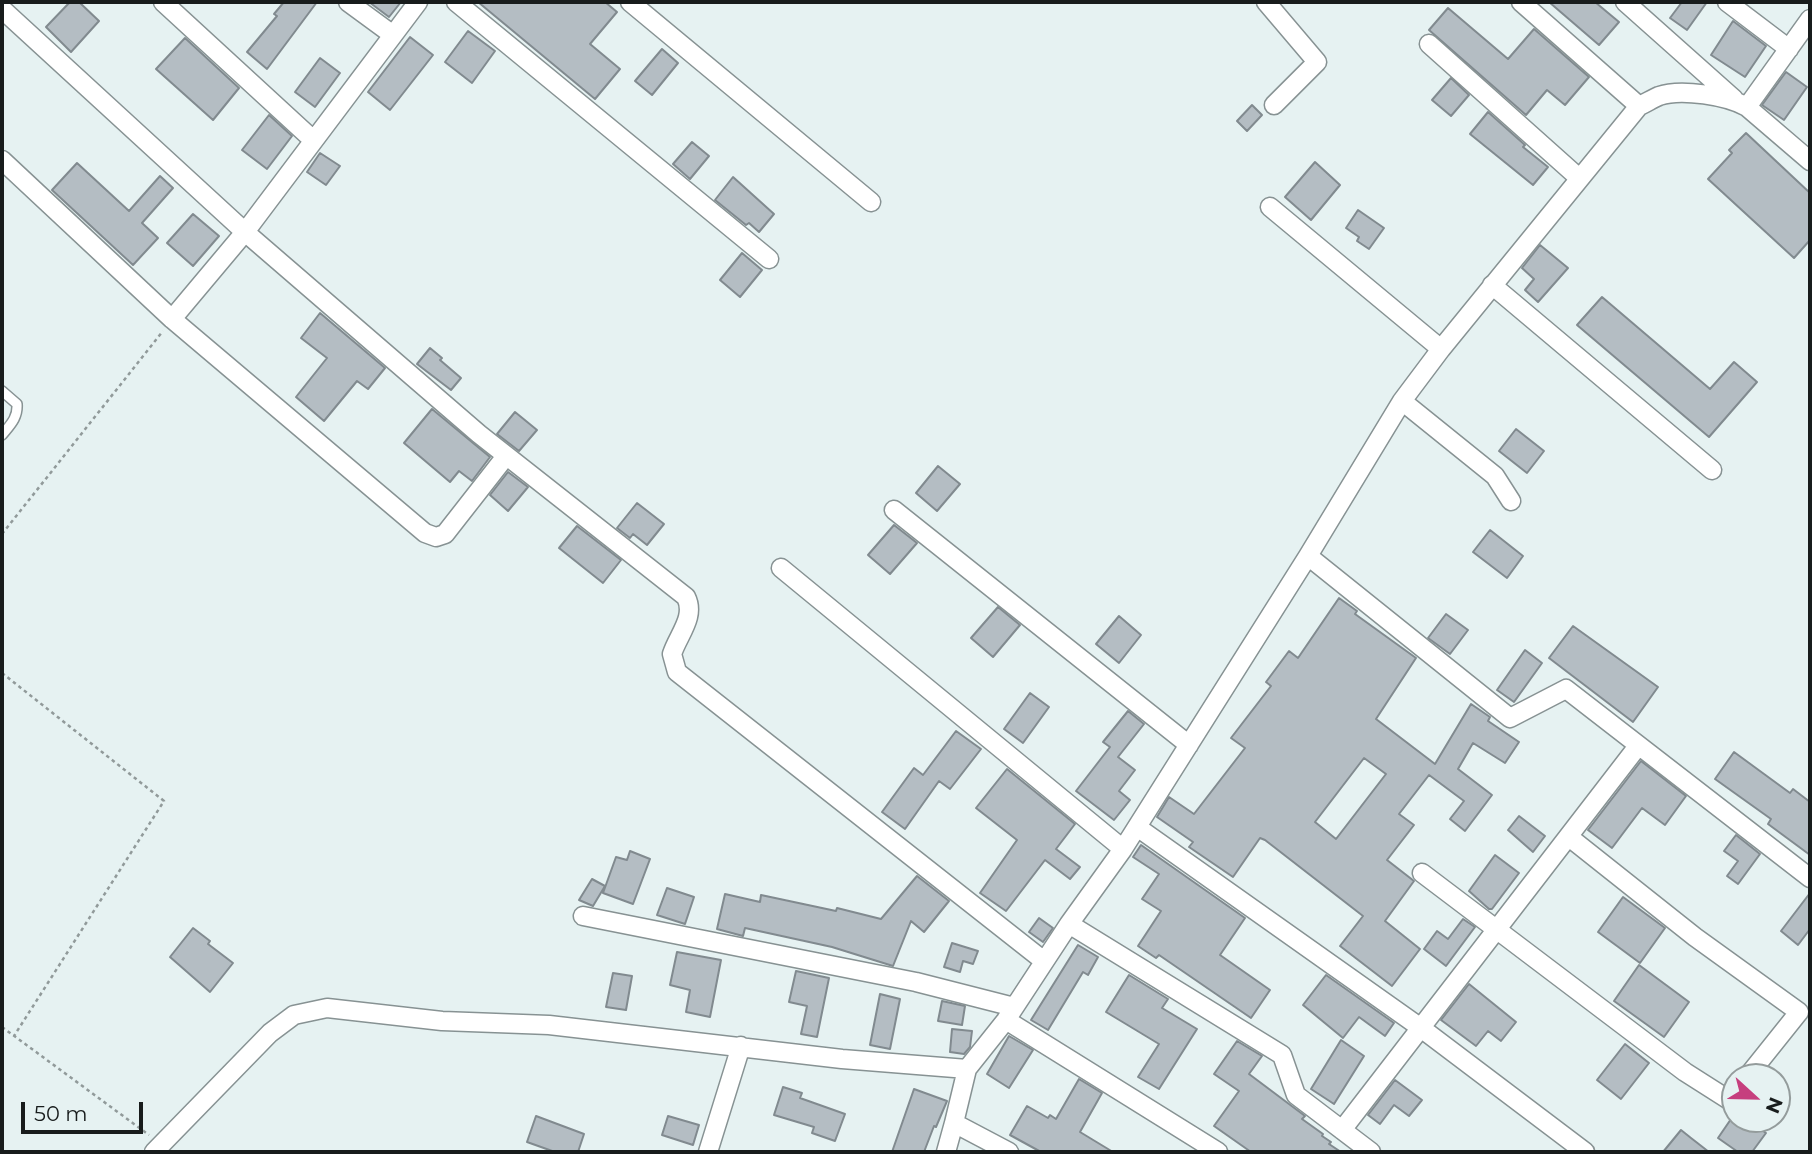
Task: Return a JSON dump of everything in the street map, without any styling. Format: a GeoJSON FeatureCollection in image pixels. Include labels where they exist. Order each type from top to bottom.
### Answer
{"type":"FeatureCollection","features":[{"type":"Feature","properties":{"kind":"street"},"geometry":{"type":"LineString","coordinates":[[163,2],[312,139]]}},
{"type":"Feature","properties":{"kind":"street"},"geometry":{"type":"LineString","coordinates":[[348,2],[393,35]]}},
{"type":"Feature","properties":{"kind":"street"},"geometry":{"type":"LineString","coordinates":[[172,319],[245,232],[312,139],[418,2]]}},
{"type":"Feature","properties":{"kind":"street"},"geometry":{"type":"LineString","coordinates":[[456,2],[769,259]]}},
{"type":"Feature","properties":{"kind":"street"},"geometry":{"type":"LineString","coordinates":[[630,2],[871,202]]}},
{"type":"Feature","properties":{"kind":"street"},"geometry":{"type":"LineString","coordinates":[[1266,2],[1317,62],[1274,105]]}},
{"type":"Feature","properties":{"kind":"street"},"geometry":{"type":"LineString","coordinates":[[1521,2],[1639,106]]}},
{"type":"Feature","properties":{"kind":"street"},"geometry":{"type":"LineString","coordinates":[[1625,2],[1810,161]]}},
{"type":"Feature","properties":{"kind":"street"},"geometry":{"type":"LineString","coordinates":[[1727,2],[1789,49]]}},
{"type":"Feature","properties":{"kind":"street"},"geometry":{"type":"LineString","coordinates":[[2,9],[245,232],[506,456],[686,597],[690,615],[672,654],[677,671],[1045,961]]}},
{"type":"Feature","properties":{"kind":"street"},"geometry":{"type":"LineString","coordinates":[[1741,103],[1808,25]]}},
{"type":"Feature","properties":{"kind":"street"},"geometry":{"type":"LineString","coordinates":[[1429,44],[1579,178]]}},
{"type":"Feature","properties":{"kind":"street"},"geometry":{"type":"LineString","coordinates":[[946,1152],[967,1069],[1010,1013],[1069,924],[1124,849],[1402,401],[1441,349],[1639,106],[1661,95],[1680,93],[1741,103]]}},
{"type":"Feature","properties":{"kind":"street"},"geometry":{"type":"LineString","coordinates":[[2,160],[172,319],[430,536],[445,534],[506,456]]}},
{"type":"Feature","properties":{"kind":"street"},"geometry":{"type":"LineString","coordinates":[[1270,206],[1441,349]]}},
{"type":"Feature","properties":{"kind":"street"},"geometry":{"type":"LineString","coordinates":[[1492,285],[1712,471]]}},
{"type":"Feature","properties":{"kind":"street"},"geometry":{"type":"LineString","coordinates":[[1402,401],[1495,476],[1511,501]]}},
{"type":"Feature","properties":{"kind":"street"},"geometry":{"type":"LineString","coordinates":[[894,510],[1189,745]]}},
{"type":"Feature","properties":{"kind":"street"},"geometry":{"type":"LineString","coordinates":[[1308,556],[1510,719],[1566,689],[1637,747],[1810,878]]}},
{"type":"Feature","properties":{"kind":"street"},"geometry":{"type":"LineString","coordinates":[[781,568],[1124,849]]}},
{"type":"Feature","properties":{"kind":"street"},"geometry":{"type":"LineString","coordinates":[[1342,1130],[1637,747]]}},
{"type":"Feature","properties":{"kind":"street"},"geometry":{"type":"LineString","coordinates":[[1137,827],[1420,1028],[1585,1152]]}},
{"type":"Feature","properties":{"kind":"street"},"geometry":{"type":"LineString","coordinates":[[1569,837],[1695,937],[1799,1012],[1758,1063]]}},
{"type":"Feature","properties":{"kind":"street"},"geometry":{"type":"LineString","coordinates":[[1422,873],[1685,1072],[1721,1095]]}},
{"type":"Feature","properties":{"kind":"street"},"geometry":{"type":"LineString","coordinates":[[583,916],[916,982],[1010,1013],[1217,1152]]}},
{"type":"Feature","properties":{"kind":"street"},"geometry":{"type":"LineString","coordinates":[[1069,924],[1282,1055],[1296,1095],[1371,1152]]}},
{"type":"Feature","properties":{"kind":"street"},"geometry":{"type":"LineString","coordinates":[[158,1149],[270,1033],[294,1016],[327,1008],[442,1021],[549,1025],[842,1059],[967,1069]]}},
{"type":"Feature","properties":{"kind":"street"},"geometry":{"type":"LineString","coordinates":[[708,1152],[741,1046]]}},
{"type":"Feature","properties":{"kind":"street"},"geometry":{"type":"LineString","coordinates":[[954,1124],[1009,1152]]}},
{"type":"Feature","properties":{"kind":"lane"},"geometry":{"type":"LineString","coordinates":[[2,391],[17,404],[18,411],[2,435]]}},
{"type":"Feature","properties":{"kind":"path"},"geometry":{"type":"LineString","coordinates":[[2,534],[172,319]]}},
{"type":"Feature","properties":{"kind":"path"},"geometry":{"type":"LineString","coordinates":[[2,673],[164,801],[14,1036]]}},
{"type":"Feature","properties":{"kind":"path"},"geometry":{"type":"LineString","coordinates":[[2,1027],[158,1149]]}},
{"type":"Feature","properties":{"kind":"building"},"geometry":{"type":"Polygon","coordinates":[[[70,2],[79,2],[99,21],[71,52],[46,27],[70,2]]]}},
{"type":"Feature","properties":{"kind":"building"},"geometry":{"type":"Polygon","coordinates":[[[284,2],[317,2],[267,69],[247,52],[277,16],[274,14],[284,2]]]}},
{"type":"Feature","properties":{"kind":"building"},"geometry":{"type":"Polygon","coordinates":[[[369,2],[401,2],[389,17],[369,2]]]}},
{"type":"Feature","properties":{"kind":"building"},"geometry":{"type":"Polygon","coordinates":[[[478,2],[605,2],[617,12],[590,44],[620,69],[595,99],[478,2]]]}},
{"type":"Feature","properties":{"kind":"building"},"geometry":{"type":"Polygon","coordinates":[[[1549,2],[1595,2],[1619,22],[1599,45],[1549,2]]]}},
{"type":"Feature","properties":{"kind":"building"},"geometry":{"type":"Polygon","coordinates":[[[1682,2],[1707,2],[1687,30],[1670,18],[1682,2]]]}},
{"type":"Feature","properties":{"kind":"building"},"geometry":{"type":"Polygon","coordinates":[[[1448,8],[1508,59],[1534,29],[1589,77],[1565,105],[1547,90],[1526,115],[1429,30],[1448,8]]]}},
{"type":"Feature","properties":{"kind":"building"},"geometry":{"type":"Polygon","coordinates":[[[1733,21],[1766,46],[1745,77],[1711,55],[1733,21]]]}},
{"type":"Feature","properties":{"kind":"building"},"geometry":{"type":"Polygon","coordinates":[[[468,31],[495,51],[472,83],[445,62],[468,31]]]}},
{"type":"Feature","properties":{"kind":"building"},"geometry":{"type":"Polygon","coordinates":[[[410,37],[433,55],[390,110],[368,92],[410,37]]]}},
{"type":"Feature","properties":{"kind":"building"},"geometry":{"type":"Polygon","coordinates":[[[185,38],[239,88],[213,120],[156,69],[185,38]]]}},
{"type":"Feature","properties":{"kind":"building"},"geometry":{"type":"Polygon","coordinates":[[[662,49],[678,63],[652,95],[635,81],[662,49]]]}},
{"type":"Feature","properties":{"kind":"building"},"geometry":{"type":"Polygon","coordinates":[[[320,58],[340,73],[315,107],[295,92],[320,58]]]}},
{"type":"Feature","properties":{"kind":"building"},"geometry":{"type":"Polygon","coordinates":[[[1786,72],[1807,87],[1784,120],[1762,105],[1786,72]]]}},
{"type":"Feature","properties":{"kind":"building"},"geometry":{"type":"Polygon","coordinates":[[[1451,78],[1469,95],[1451,116],[1432,100],[1451,78]]]}},
{"type":"Feature","properties":{"kind":"building"},"geometry":{"type":"Polygon","coordinates":[[[1252,105],[1262,115],[1247,131],[1237,121],[1252,105]]]}},
{"type":"Feature","properties":{"kind":"building"},"geometry":{"type":"Polygon","coordinates":[[[1488,112],[1525,145],[1523,147],[1548,167],[1533,185],[1470,134],[1488,112]]]}},
{"type":"Feature","properties":{"kind":"building"},"geometry":{"type":"Polygon","coordinates":[[[269,115],[292,136],[267,169],[242,150],[269,115]]]}},
{"type":"Feature","properties":{"kind":"building"},"geometry":{"type":"Polygon","coordinates":[[[1746,133],[1810,193],[1810,240],[1794,258],[1708,179],[1732,153],[1729,150],[1746,133]]]}},
{"type":"Feature","properties":{"kind":"building"},"geometry":{"type":"Polygon","coordinates":[[[692,142],[709,156],[690,179],[673,164],[692,142]]]}},
{"type":"Feature","properties":{"kind":"building"},"geometry":{"type":"Polygon","coordinates":[[[320,153],[340,166],[326,185],[307,172],[320,153]]]}},
{"type":"Feature","properties":{"kind":"building"},"geometry":{"type":"Polygon","coordinates":[[[1315,162],[1340,185],[1311,220],[1285,197],[1315,162]]]}},
{"type":"Feature","properties":{"kind":"building"},"geometry":{"type":"Polygon","coordinates":[[[77,163],[129,211],[160,176],[173,188],[142,223],[158,238],[133,265],[52,190],[77,163]]]}},
{"type":"Feature","properties":{"kind":"building"},"geometry":{"type":"Polygon","coordinates":[[[733,177],[774,214],[759,232],[715,200],[733,177]]]}},
{"type":"Feature","properties":{"kind":"building"},"geometry":{"type":"Polygon","coordinates":[[[1358,210],[1384,228],[1369,249],[1357,241],[1359,237],[1346,228],[1358,210]]]}},
{"type":"Feature","properties":{"kind":"building"},"geometry":{"type":"Polygon","coordinates":[[[193,214],[219,236],[193,266],[167,243],[193,214]]]}},
{"type":"Feature","properties":{"kind":"building"},"geometry":{"type":"Polygon","coordinates":[[[1540,245],[1568,268],[1538,302],[1525,290],[1534,279],[1522,268],[1540,245]]]}},
{"type":"Feature","properties":{"kind":"building"},"geometry":{"type":"Polygon","coordinates":[[[742,253],[762,270],[740,297],[720,280],[742,253]]]}},
{"type":"Feature","properties":{"kind":"building"},"geometry":{"type":"Polygon","coordinates":[[[1602,297],[1710,389],[1734,362],[1757,382],[1709,437],[1577,325],[1602,297]]]}},
{"type":"Feature","properties":{"kind":"building"},"geometry":{"type":"Polygon","coordinates":[[[320,313],[385,368],[368,389],[357,381],[324,421],[296,397],[327,358],[301,338],[320,313]]]}},
{"type":"Feature","properties":{"kind":"building"},"geometry":{"type":"Polygon","coordinates":[[[430,348],[461,378],[451,390],[417,364],[430,348]]]}},
{"type":"Feature","properties":{"kind":"building"},"geometry":{"type":"Polygon","coordinates":[[[432,409],[490,457],[472,481],[459,471],[450,482],[404,443],[432,409]]]}},
{"type":"Feature","properties":{"kind":"building"},"geometry":{"type":"Polygon","coordinates":[[[515,412],[537,430],[519,451],[497,434],[515,412]]]}},
{"type":"Feature","properties":{"kind":"building"},"geometry":{"type":"Polygon","coordinates":[[[1516,429],[1544,451],[1527,473],[1499,451],[1516,429]]]}},
{"type":"Feature","properties":{"kind":"building"},"geometry":{"type":"Polygon","coordinates":[[[938,466],[960,484],[937,511],[916,493],[938,466]]]}},
{"type":"Feature","properties":{"kind":"building"},"geometry":{"type":"Polygon","coordinates":[[[508,472],[528,487],[508,511],[490,495],[508,472]]]}},
{"type":"Feature","properties":{"kind":"building"},"geometry":{"type":"Polygon","coordinates":[[[637,503],[664,524],[647,545],[633,534],[630,538],[617,528],[637,503]]]}},
{"type":"Feature","properties":{"kind":"building"},"geometry":{"type":"Polygon","coordinates":[[[894,525],[917,543],[890,574],[868,555],[894,525]]]}},
{"type":"Feature","properties":{"kind":"building"},"geometry":{"type":"Polygon","coordinates":[[[577,526],[621,560],[603,583],[559,548],[577,526]]]}},
{"type":"Feature","properties":{"kind":"building"},"geometry":{"type":"Polygon","coordinates":[[[1490,530],[1523,556],[1507,578],[1473,552],[1490,530]]]}},
{"type":"Feature","properties":{"kind":"building"},"geometry":{"type":"Polygon","coordinates":[[[1339,598],[1357,611],[1355,614],[1416,658],[1376,719],[1435,764],[1471,704],[1490,717],[1488,721],[1519,742],[1505,763],[1473,743],[1458,769],[1492,795],[1465,831],[1450,819],[1464,801],[1429,775],[1399,814],[1414,825],[1387,860],[1414,881],[1385,921],[1420,949],[1392,986],[1340,946],[1363,916],[1265,840],[1260,838],[1233,877],[1189,847],[1193,842],[1157,817],[1169,797],[1194,814],[1245,748],[1231,738],[1271,686],[1266,682],[1289,651],[1298,658],[1339,598]],[[1364,758],[1315,822],[1336,839],[1386,774],[1364,758]]]}},
{"type":"Feature","properties":{"kind":"building"},"geometry":{"type":"Polygon","coordinates":[[[998,607],[1020,625],[993,657],[971,638],[998,607]]]}},
{"type":"Feature","properties":{"kind":"building"},"geometry":{"type":"Polygon","coordinates":[[[1446,614],[1468,630],[1450,654],[1428,638],[1446,614]]]}},
{"type":"Feature","properties":{"kind":"building"},"geometry":{"type":"Polygon","coordinates":[[[1119,616],[1141,635],[1119,663],[1096,644],[1119,616]]]}},
{"type":"Feature","properties":{"kind":"building"},"geometry":{"type":"Polygon","coordinates":[[[1573,626],[1658,687],[1633,722],[1549,658],[1573,626]]]}},
{"type":"Feature","properties":{"kind":"building"},"geometry":{"type":"Polygon","coordinates":[[[1525,650],[1542,663],[1514,702],[1497,690],[1525,650]]]}},
{"type":"Feature","properties":{"kind":"building"},"geometry":{"type":"Polygon","coordinates":[[[1030,693],[1049,707],[1023,743],[1004,729],[1030,693]]]}},
{"type":"Feature","properties":{"kind":"building"},"geometry":{"type":"Polygon","coordinates":[[[1128,711],[1144,724],[1118,757],[1135,770],[1119,791],[1130,800],[1114,820],[1076,791],[1110,747],[1103,742],[1128,711]]]}},
{"type":"Feature","properties":{"kind":"building"},"geometry":{"type":"Polygon","coordinates":[[[956,731],[981,749],[950,789],[939,781],[905,829],[882,812],[914,768],[923,775],[956,731]]]}},
{"type":"Feature","properties":{"kind":"building"},"geometry":{"type":"Polygon","coordinates":[[[1734,752],[1790,793],[1793,789],[1810,802],[1810,855],[1768,824],[1771,819],[1715,779],[1734,752]]]}},
{"type":"Feature","properties":{"kind":"building"},"geometry":{"type":"Polygon","coordinates":[[[1641,761],[1686,796],[1665,825],[1642,808],[1612,848],[1588,830],[1641,761]]]}},
{"type":"Feature","properties":{"kind":"building"},"geometry":{"type":"Polygon","coordinates":[[[1007,769],[1075,824],[1056,849],[1080,867],[1070,879],[1045,860],[1006,911],[980,893],[1017,840],[976,808],[1007,769]]]}},
{"type":"Feature","properties":{"kind":"building"},"geometry":{"type":"Polygon","coordinates":[[[1519,816],[1545,836],[1533,852],[1508,830],[1519,816]]]}},
{"type":"Feature","properties":{"kind":"building"},"geometry":{"type":"Polygon","coordinates":[[[1736,835],[1760,854],[1738,884],[1727,876],[1738,861],[1724,851],[1736,835]]]}},
{"type":"Feature","properties":{"kind":"building"},"geometry":{"type":"Polygon","coordinates":[[[1141,845],[1245,918],[1220,955],[1270,990],[1251,1018],[1159,955],[1156,958],[1138,946],[1161,911],[1142,899],[1159,874],[1133,857],[1141,845]]]}},
{"type":"Feature","properties":{"kind":"building"},"geometry":{"type":"Polygon","coordinates":[[[630,851],[650,859],[633,904],[603,893],[616,857],[627,860],[630,851]]]}},
{"type":"Feature","properties":{"kind":"building"},"geometry":{"type":"Polygon","coordinates":[[[1495,855],[1519,873],[1492,909],[1489,909],[1469,891],[1495,855]]]}},
{"type":"Feature","properties":{"kind":"building"},"geometry":{"type":"Polygon","coordinates":[[[917,876],[949,901],[924,932],[911,921],[893,966],[832,947],[745,928],[743,936],[717,929],[725,894],[760,902],[761,895],[836,911],[837,908],[881,919],[917,876]]]}},
{"type":"Feature","properties":{"kind":"building"},"geometry":{"type":"Polygon","coordinates":[[[592,879],[605,886],[593,906],[579,900],[592,879]]]}},
{"type":"Feature","properties":{"kind":"building"},"geometry":{"type":"Polygon","coordinates":[[[667,888],[694,897],[685,924],[657,915],[667,888]]]}},
{"type":"Feature","properties":{"kind":"building"},"geometry":{"type":"Polygon","coordinates":[[[1810,893],[1810,929],[1798,945],[1781,931],[1810,893]]]}},
{"type":"Feature","properties":{"kind":"building"},"geometry":{"type":"Polygon","coordinates":[[[1623,897],[1665,928],[1640,963],[1598,932],[1623,897]]]}},
{"type":"Feature","properties":{"kind":"building"},"geometry":{"type":"Polygon","coordinates":[[[1039,918],[1053,928],[1043,942],[1029,932],[1039,918]]]}},
{"type":"Feature","properties":{"kind":"building"},"geometry":{"type":"Polygon","coordinates":[[[1463,919],[1475,927],[1446,966],[1424,949],[1437,931],[1448,939],[1463,919]]]}},
{"type":"Feature","properties":{"kind":"building"},"geometry":{"type":"Polygon","coordinates":[[[193,928],[210,941],[208,944],[233,963],[210,992],[170,957],[193,928]]]}},
{"type":"Feature","properties":{"kind":"building"},"geometry":{"type":"Polygon","coordinates":[[[952,943],[978,951],[973,964],[963,961],[960,972],[944,967],[952,943]]]}},
{"type":"Feature","properties":{"kind":"building"},"geometry":{"type":"Polygon","coordinates":[[[1078,945],[1098,957],[1088,975],[1083,972],[1048,1030],[1031,1020],[1078,945]]]}},
{"type":"Feature","properties":{"kind":"building"},"geometry":{"type":"Polygon","coordinates":[[[677,952],[721,960],[710,1017],[686,1012],[690,990],[670,985],[677,952]]]}},
{"type":"Feature","properties":{"kind":"building"},"geometry":{"type":"Polygon","coordinates":[[[1639,965],[1689,1002],[1664,1037],[1614,1001],[1639,965]]]}},
{"type":"Feature","properties":{"kind":"building"},"geometry":{"type":"Polygon","coordinates":[[[796,971],[829,978],[817,1037],[801,1034],[807,1006],[789,1002],[796,971]]]}},
{"type":"Feature","properties":{"kind":"building"},"geometry":{"type":"Polygon","coordinates":[[[613,973],[632,976],[626,1010],[606,1007],[613,973]]]}},
{"type":"Feature","properties":{"kind":"building"},"geometry":{"type":"Polygon","coordinates":[[[1129,975],[1168,999],[1162,1008],[1197,1029],[1159,1089],[1138,1077],[1159,1044],[1106,1012],[1129,975]]]}},
{"type":"Feature","properties":{"kind":"building"},"geometry":{"type":"Polygon","coordinates":[[[1326,975],[1394,1023],[1385,1036],[1359,1017],[1343,1038],[1303,1005],[1326,975]]]}},
{"type":"Feature","properties":{"kind":"building"},"geometry":{"type":"Polygon","coordinates":[[[1469,984],[1516,1022],[1501,1041],[1488,1031],[1476,1046],[1441,1020],[1469,984]]]}},
{"type":"Feature","properties":{"kind":"building"},"geometry":{"type":"Polygon","coordinates":[[[880,994],[900,999],[890,1049],[870,1045],[880,994]]]}},
{"type":"Feature","properties":{"kind":"building"},"geometry":{"type":"Polygon","coordinates":[[[942,1001],[965,1006],[962,1025],[938,1021],[942,1001]]]}},
{"type":"Feature","properties":{"kind":"building"},"geometry":{"type":"Polygon","coordinates":[[[952,1029],[972,1031],[970,1047],[964,1054],[950,1052],[952,1029]]]}},
{"type":"Feature","properties":{"kind":"building"},"geometry":{"type":"Polygon","coordinates":[[[1009,1036],[1033,1050],[1009,1088],[987,1074],[1009,1036]]]}},
{"type":"Feature","properties":{"kind":"building"},"geometry":{"type":"Polygon","coordinates":[[[1341,1040],[1364,1056],[1334,1104],[1311,1089],[1341,1040]]]}},
{"type":"Feature","properties":{"kind":"building"},"geometry":{"type":"Polygon","coordinates":[[[1237,1041],[1262,1056],[1249,1074],[1305,1116],[1302,1119],[1323,1134],[1322,1136],[1331,1142],[1329,1144],[1341,1152],[1251,1152],[1214,1126],[1239,1091],[1214,1074],[1237,1041]]]}},
{"type":"Feature","properties":{"kind":"building"},"geometry":{"type":"Polygon","coordinates":[[[1625,1044],[1649,1063],[1621,1099],[1597,1080],[1625,1044]]]}},
{"type":"Feature","properties":{"kind":"building"},"geometry":{"type":"Polygon","coordinates":[[[1079,1079],[1102,1093],[1080,1132],[1113,1152],[1041,1152],[1010,1135],[1027,1106],[1048,1118],[1050,1115],[1056,1119],[1079,1079]]]}},
{"type":"Feature","properties":{"kind":"building"},"geometry":{"type":"Polygon","coordinates":[[[1395,1080],[1422,1100],[1409,1116],[1394,1105],[1380,1124],[1368,1115],[1395,1080]]]}},
{"type":"Feature","properties":{"kind":"building"},"geometry":{"type":"Polygon","coordinates":[[[783,1087],[802,1093],[800,1098],[845,1114],[835,1141],[812,1133],[814,1127],[774,1115],[783,1087]]]}},
{"type":"Feature","properties":{"kind":"building"},"geometry":{"type":"Polygon","coordinates":[[[914,1089],[947,1101],[924,1152],[892,1152],[914,1089]]]}},
{"type":"Feature","properties":{"kind":"building"},"geometry":{"type":"Polygon","coordinates":[[[536,1116],[584,1134],[578,1152],[555,1152],[527,1142],[536,1116]]]}},
{"type":"Feature","properties":{"kind":"building"},"geometry":{"type":"Polygon","coordinates":[[[668,1116],[699,1125],[693,1145],[662,1135],[668,1116]]]}},
{"type":"Feature","properties":{"kind":"building"},"geometry":{"type":"Polygon","coordinates":[[[1681,1130],[1691,1138],[1709,1152],[1663,1152],[1681,1130]]]}},
{"type":"Feature","properties":{"kind":"building"},"geometry":{"type":"Polygon","coordinates":[[[1721,1133],[1766,1133],[1752,1152],[1738,1152],[1718,1138],[1721,1133]]]}}]}
